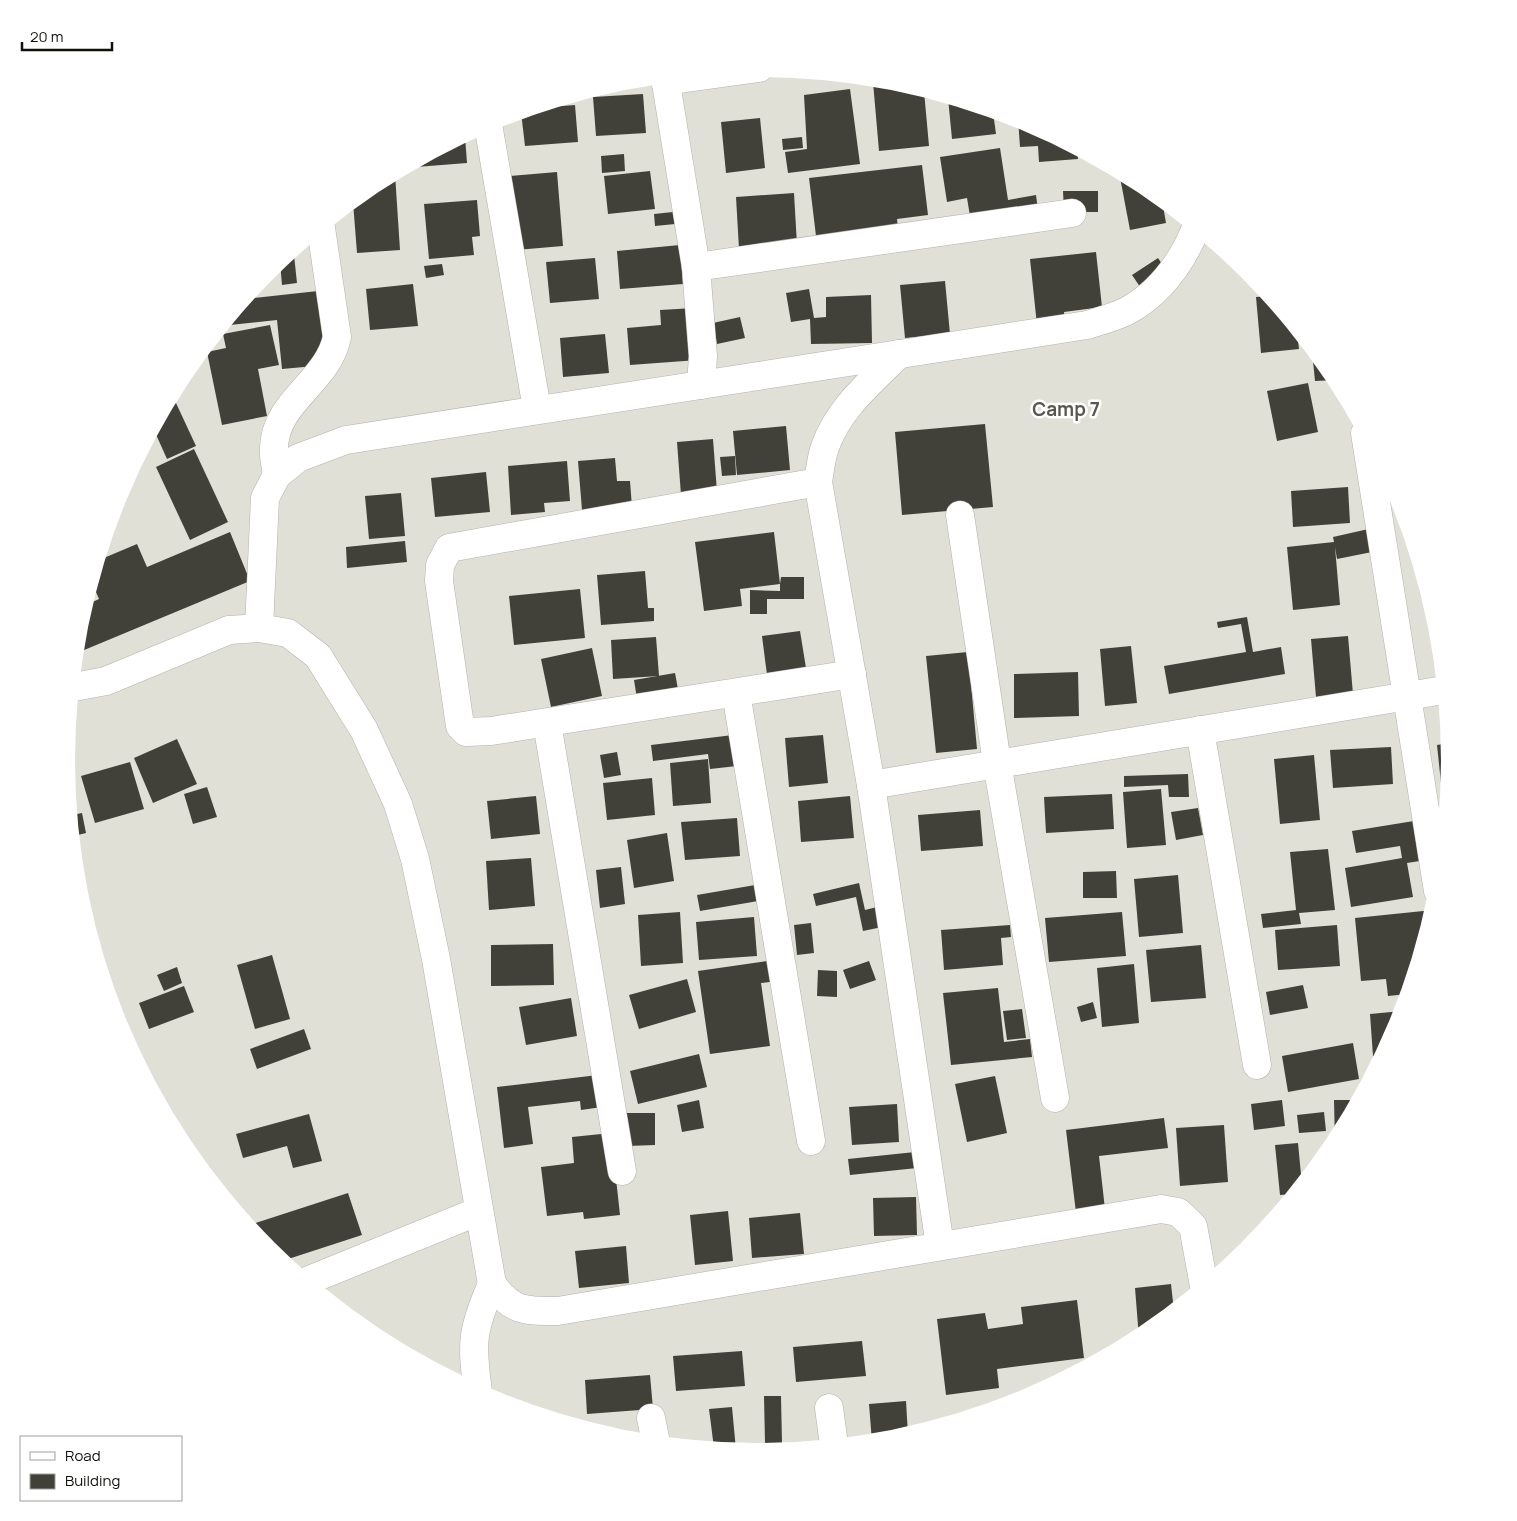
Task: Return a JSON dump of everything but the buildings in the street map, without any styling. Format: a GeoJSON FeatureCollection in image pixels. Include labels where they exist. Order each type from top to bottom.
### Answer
{"type":"FeatureCollection","features":[{"type":"Feature","properties":{"kind":"street"},"geometry":{"type":"LineString","coordinates":[[666,84],[696,267],[703,356],[701,384]]}},
{"type":"Feature","properties":{"kind":"street"},"geometry":{"type":"LineString","coordinates":[[489,132],[537,409]]}},
{"type":"Feature","properties":{"kind":"street"},"geometry":{"type":"LineString","coordinates":[[696,267],[1072,213]]}},
{"type":"Feature","properties":{"kind":"street"},"geometry":{"type":"LineString","coordinates":[[277,475],[273,447],[282,416],[324,368],[334,352],[337,336],[323,234]]}},
{"type":"Feature","properties":{"kind":"street"},"geometry":{"type":"LineString","coordinates":[[259,628],[266,498],[277,475],[298,458],[346,440],[1087,325],[1127,311],[1162,285],[1186,252],[1194,234]]}},
{"type":"Feature","properties":{"kind":"street"},"geometry":{"type":"LineString","coordinates":[[899,354],[860,393],[836,424],[824,448],[818,482],[871,785],[940,1246]]}},
{"type":"Feature","properties":{"kind":"street"},"geometry":{"type":"LineString","coordinates":[[1366,448],[1434,864]]}},
{"type":"Feature","properties":{"kind":"street"},"geometry":{"type":"LineString","coordinates":[[818,482],[449,548],[440,565],[439,581],[460,726],[466,732],[483,732],[852,674]]}},
{"type":"Feature","properties":{"kind":"street"},"geometry":{"type":"LineString","coordinates":[[960,515],[997,763],[1055,1098]]}},
{"type":"Feature","properties":{"kind":"street"},"geometry":{"type":"LineString","coordinates":[[79,686],[106,682],[229,630],[259,628],[288,634],[318,656],[364,730],[398,804],[415,859],[436,959],[492,1284],[502,1297],[515,1307],[527,1311],[558,1311],[1161,1209],[1178,1212],[1192,1226],[1203,1279]]}},
{"type":"Feature","properties":{"kind":"street"},"geometry":{"type":"LineString","coordinates":[[871,785],[1438,691]]}},
{"type":"Feature","properties":{"kind":"street"},"geometry":{"type":"LineString","coordinates":[[736,693],[811,1141]]}},
{"type":"Feature","properties":{"kind":"street"},"geometry":{"type":"LineString","coordinates":[[547,722],[622,1171]]}},
{"type":"Feature","properties":{"kind":"street"},"geometry":{"type":"LineString","coordinates":[[1200,730],[1257,1065]]}},
{"type":"Feature","properties":{"kind":"street"},"geometry":{"type":"LineString","coordinates":[[314,1279],[478,1211]]}},
{"type":"Feature","properties":{"kind":"street"},"geometry":{"type":"LineString","coordinates":[[477,1383],[472,1355],[474,1332],[492,1284]]}},
{"type":"Feature","properties":{"kind":"street"},"geometry":{"type":"LineString","coordinates":[[829,1408],[833,1440]]}},
{"type":"Feature","properties":{"kind":"district","name":"Camp 7"},"geometry":{"type":"Point","coordinates":[1066,409]}}]}
